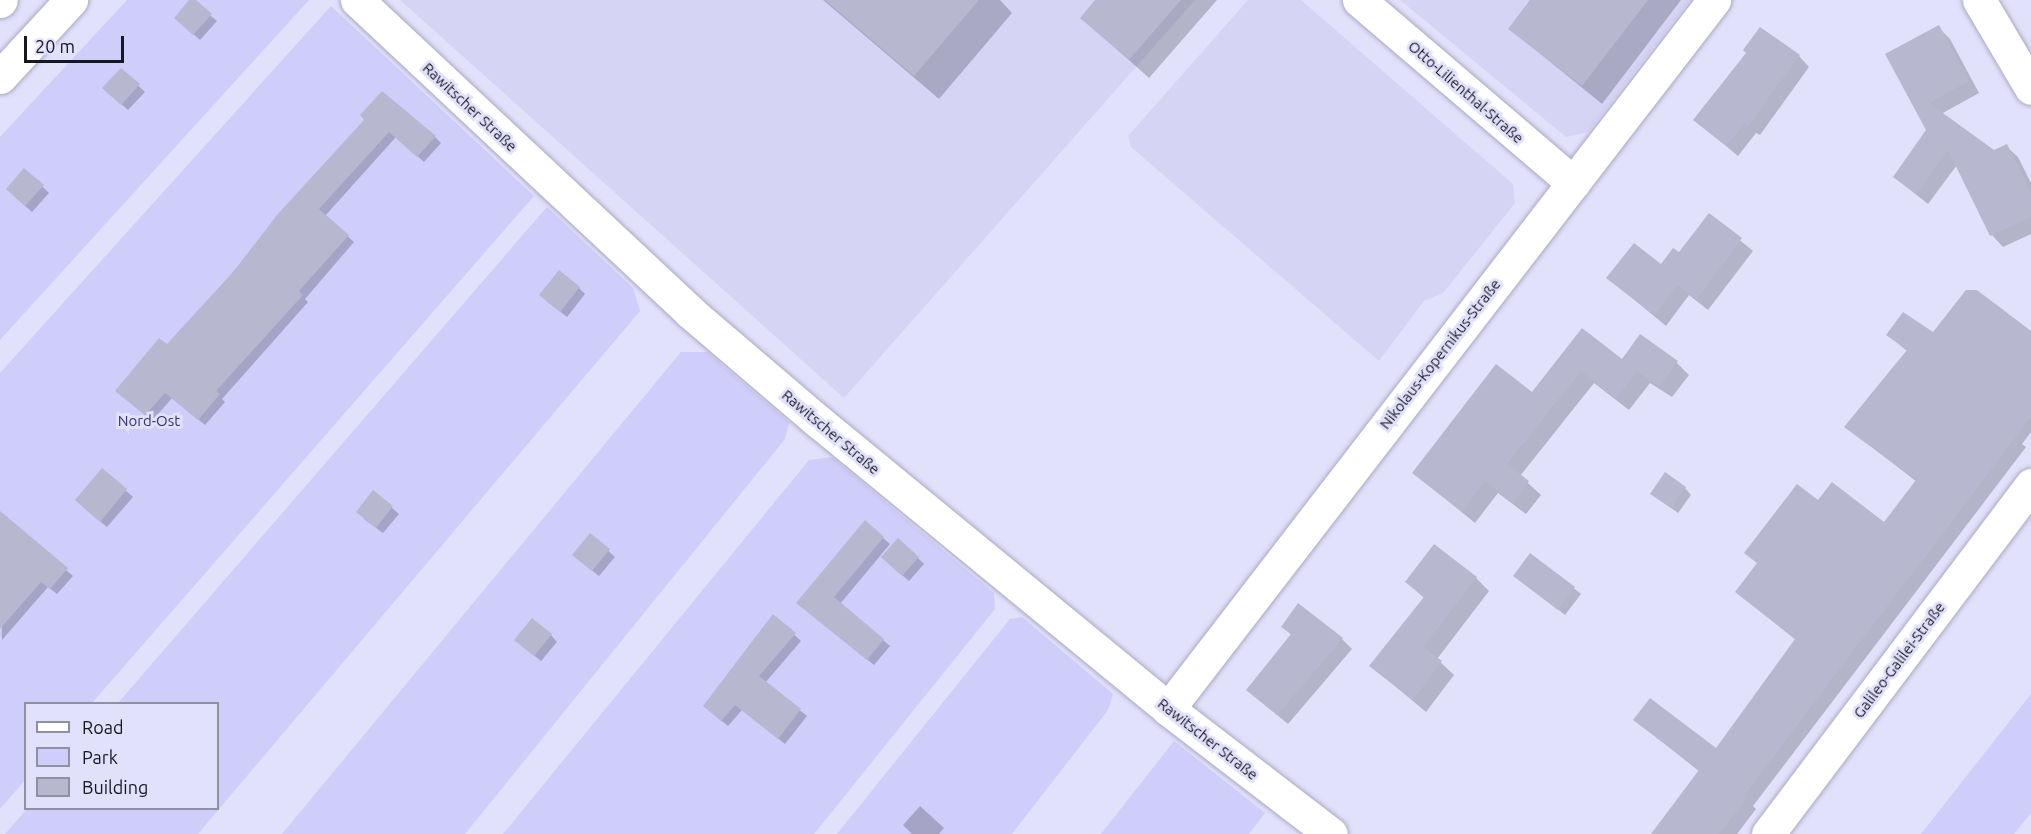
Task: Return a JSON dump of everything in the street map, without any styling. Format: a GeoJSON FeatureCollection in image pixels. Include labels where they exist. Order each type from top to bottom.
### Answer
{"type":"FeatureCollection","features":[{"type":"Feature","properties":{"kind":"street"},"geometry":{"type":"LineString","coordinates":[[0,77],[71,0]]}},
{"type":"Feature","properties":{"kind":"street","name":"Rawitscher Straße"},"geometry":{"type":"LineString","coordinates":[[357,0],[690,312],[1168,709],[1331,834]]}},
{"type":"Feature","properties":{"kind":"street","name":"Otto-Lilienthal-Straße"},"geometry":{"type":"LineString","coordinates":[[1359,0],[1573,183]]}},
{"type":"Feature","properties":{"kind":"street","name":"Nikolaus-Kopernikus-Straße"},"geometry":{"type":"LineString","coordinates":[[1168,709],[1714,0]]}},
{"type":"Feature","properties":{"kind":"street"},"geometry":{"type":"LineString","coordinates":[[1979,0],[2031,88]]}},
{"type":"Feature","properties":{"kind":"street","name":"Galileo-Galilei-Straße"},"geometry":{"type":"LineString","coordinates":[[1768,834],[2031,485]]}},
{"type":"Feature","properties":{"kind":"shaded area"},"geometry":{"type":"Polygon","coordinates":[[[400,0],[1195,0],[844,398],[400,0]]]}},
{"type":"Feature","properties":{"kind":"shaded area"},"geometry":{"type":"Polygon","coordinates":[[[1248,0],[1301,0],[1513,184],[1515,203],[1443,293],[1424,301],[1379,361],[1131,147],[1128,136],[1248,0]]]}},
{"type":"Feature","properties":{"kind":"shaded area"},"geometry":{"type":"Polygon","coordinates":[[[1400,0],[1690,0],[1588,132],[1566,137],[1400,0]]]}},
{"type":"Feature","properties":{"kind":"green space"},"geometry":{"type":"Polygon","coordinates":[[[127,0],[309,0],[0,340],[0,137],[127,0]]]}},
{"type":"Feature","properties":{"kind":"green space","name":"Nord-Ost"},"geometry":{"type":"Polygon","coordinates":[[[331,6],[534,196],[93,702],[24,702],[24,781],[0,809],[0,373],[331,6]]]}},
{"type":"Feature","properties":{"kind":"green space"},"geometry":{"type":"Polygon","coordinates":[[[547,207],[633,288],[640,311],[219,809],[219,702],[119,702],[547,207]]]}},
{"type":"Feature","properties":{"kind":"green space"},"geometry":{"type":"Polygon","coordinates":[[[681,352],[707,352],[789,422],[785,439],[465,834],[282,834],[681,352]]]}},
{"type":"Feature","properties":{"kind":"green space"},"geometry":{"type":"Polygon","coordinates":[[[832,457],[994,593],[995,609],[814,834],[503,834],[809,460],[832,457]]]}},
{"type":"Feature","properties":{"kind":"green space"},"geometry":{"type":"Polygon","coordinates":[[[1022,617],[1113,694],[1108,710],[1012,834],[837,834],[1010,619],[1022,617]]]}},
{"type":"Feature","properties":{"kind":"green space"},"geometry":{"type":"Polygon","coordinates":[[[2031,694],[2031,813],[2014,834],[1921,834],[2031,694]]]}},
{"type":"Feature","properties":{"kind":"green space"},"geometry":{"type":"Polygon","coordinates":[[[1174,741],[1265,813],[1249,834],[1101,834],[1174,741]]]}},
{"type":"Feature","properties":{"kind":"green space"},"geometry":{"type":"Polygon","coordinates":[[[26,810],[218,810],[198,834],[5,834],[26,810]]]}},
{"type":"Feature","properties":{"kind":"building"},"geometry":{"type":"Polygon","coordinates":[[[189,0],[196,0],[212,14],[193,35],[174,18],[189,0]]]}},
{"type":"Feature","properties":{"kind":"building"},"geometry":{"type":"Polygon","coordinates":[[[825,0],[979,0],[914,76],[825,0]]]}},
{"type":"Feature","properties":{"kind":"building"},"geometry":{"type":"Polygon","coordinates":[[[1095,0],[1181,0],[1129,60],[1080,18],[1095,0]]]}},
{"type":"Feature","properties":{"kind":"building"},"geometry":{"type":"Polygon","coordinates":[[[1530,0],[1648,0],[1582,86],[1508,29],[1530,0]]]}},
{"type":"Feature","properties":{"kind":"building"},"geometry":{"type":"Polygon","coordinates":[[[1939,25],[1969,81],[1929,103],[1994,150],[2007,144],[2031,193],[2031,217],[1990,236],[1948,150],[1916,194],[1893,177],[1926,130],[1885,54],[1939,25]]]}},
{"type":"Feature","properties":{"kind":"building"},"geometry":{"type":"Polygon","coordinates":[[[1760,27],[1800,55],[1748,126],[1745,123],[1726,146],[1693,120],[1746,53],[1743,50],[1760,27]]]}},
{"type":"Feature","properties":{"kind":"building"},"geometry":{"type":"Polygon","coordinates":[[[121,68],[140,84],[121,105],[102,88],[121,68]]]}},
{"type":"Feature","properties":{"kind":"building"},"geometry":{"type":"Polygon","coordinates":[[[382,91],[436,136],[417,157],[389,132],[319,209],[349,235],[299,291],[303,295],[216,391],[220,394],[198,420],[165,393],[145,415],[115,391],[159,338],[167,344],[234,271],[277,215],[364,120],[360,115],[382,91]]]}},
{"type":"Feature","properties":{"kind":"building"},"geometry":{"type":"Polygon","coordinates":[[[24,168],[44,185],[25,206],[6,189],[24,168]]]}},
{"type":"Feature","properties":{"kind":"building"},"geometry":{"type":"Polygon","coordinates":[[[1709,213],[1742,238],[1696,299],[1677,285],[1654,315],[1606,278],[1634,243],[1661,264],[1673,248],[1679,252],[1709,213]]]}},
{"type":"Feature","properties":{"kind":"building"},"geometry":{"type":"Polygon","coordinates":[[[559,270],[580,287],[560,312],[539,295],[559,270]]]}},
{"type":"Feature","properties":{"kind":"building"},"geometry":{"type":"Polygon","coordinates":[[[1966,290],[1977,290],[2031,331],[2031,417],[1744,795],[1747,798],[1719,834],[1651,834],[1699,770],[1633,720],[1650,698],[1716,748],[1795,639],[1735,592],[1757,563],[1744,553],[1797,484],[1818,500],[1832,482],[1884,522],[1916,480],[1844,427],[1907,350],[1886,335],[1903,312],[1933,332],[1966,290]]]}},
{"type":"Feature","properties":{"kind":"building"},"geometry":{"type":"Polygon","coordinates":[[[1582,328],[1622,359],[1640,334],[1678,361],[1659,386],[1637,371],[1616,399],[1581,371],[1507,464],[1529,481],[1513,503],[1485,481],[1462,512],[1412,473],[1496,364],[1532,392],[1582,328]]]}},
{"type":"Feature","properties":{"kind":"building"},"geometry":{"type":"Polygon","coordinates":[[[102,468],[127,489],[100,522],[75,500],[102,468]]]}},
{"type":"Feature","properties":{"kind":"building"},"geometry":{"type":"Polygon","coordinates":[[[1665,472],[1686,487],[1671,508],[1650,494],[1665,472]]]}},
{"type":"Feature","properties":{"kind":"building"},"geometry":{"type":"Polygon","coordinates":[[[373,490],[393,506],[376,528],[356,512],[373,490]]]}},
{"type":"Feature","properties":{"kind":"building"},"geometry":{"type":"Polygon","coordinates":[[[0,511],[68,568],[50,589],[41,582],[0,629],[0,511]]]}},
{"type":"Feature","properties":{"kind":"building"},"geometry":{"type":"Polygon","coordinates":[[[865,520],[884,537],[834,597],[884,639],[867,660],[796,603],[865,520]]]}},
{"type":"Feature","properties":{"kind":"building"},"geometry":{"type":"Polygon","coordinates":[[[590,533],[610,549],[592,571],[572,555],[590,533]]]}},
{"type":"Feature","properties":{"kind":"building"},"geometry":{"type":"Polygon","coordinates":[[[898,538],[919,557],[902,576],[881,557],[898,538]]]}},
{"type":"Feature","properties":{"kind":"building"},"geometry":{"type":"Polygon","coordinates":[[[1434,544],[1477,577],[1423,647],[1442,661],[1413,700],[1369,666],[1424,597],[1405,582],[1434,544]]]}},
{"type":"Feature","properties":{"kind":"building"},"geometry":{"type":"Polygon","coordinates":[[[1530,553],[1575,587],[1558,610],[1513,576],[1530,553]]]}},
{"type":"Feature","properties":{"kind":"building"},"geometry":{"type":"Polygon","coordinates":[[[1298,603],[1343,638],[1277,715],[1246,690],[1291,634],[1281,627],[1298,603]]]}},
{"type":"Feature","properties":{"kind":"building"},"geometry":{"type":"Polygon","coordinates":[[[773,614],[796,633],[759,676],[801,709],[778,739],[735,705],[721,721],[703,706],[773,614]]]}},
{"type":"Feature","properties":{"kind":"building"},"geometry":{"type":"Polygon","coordinates":[[[532,618],[552,634],[534,656],[514,640],[532,618]]]}}]}
